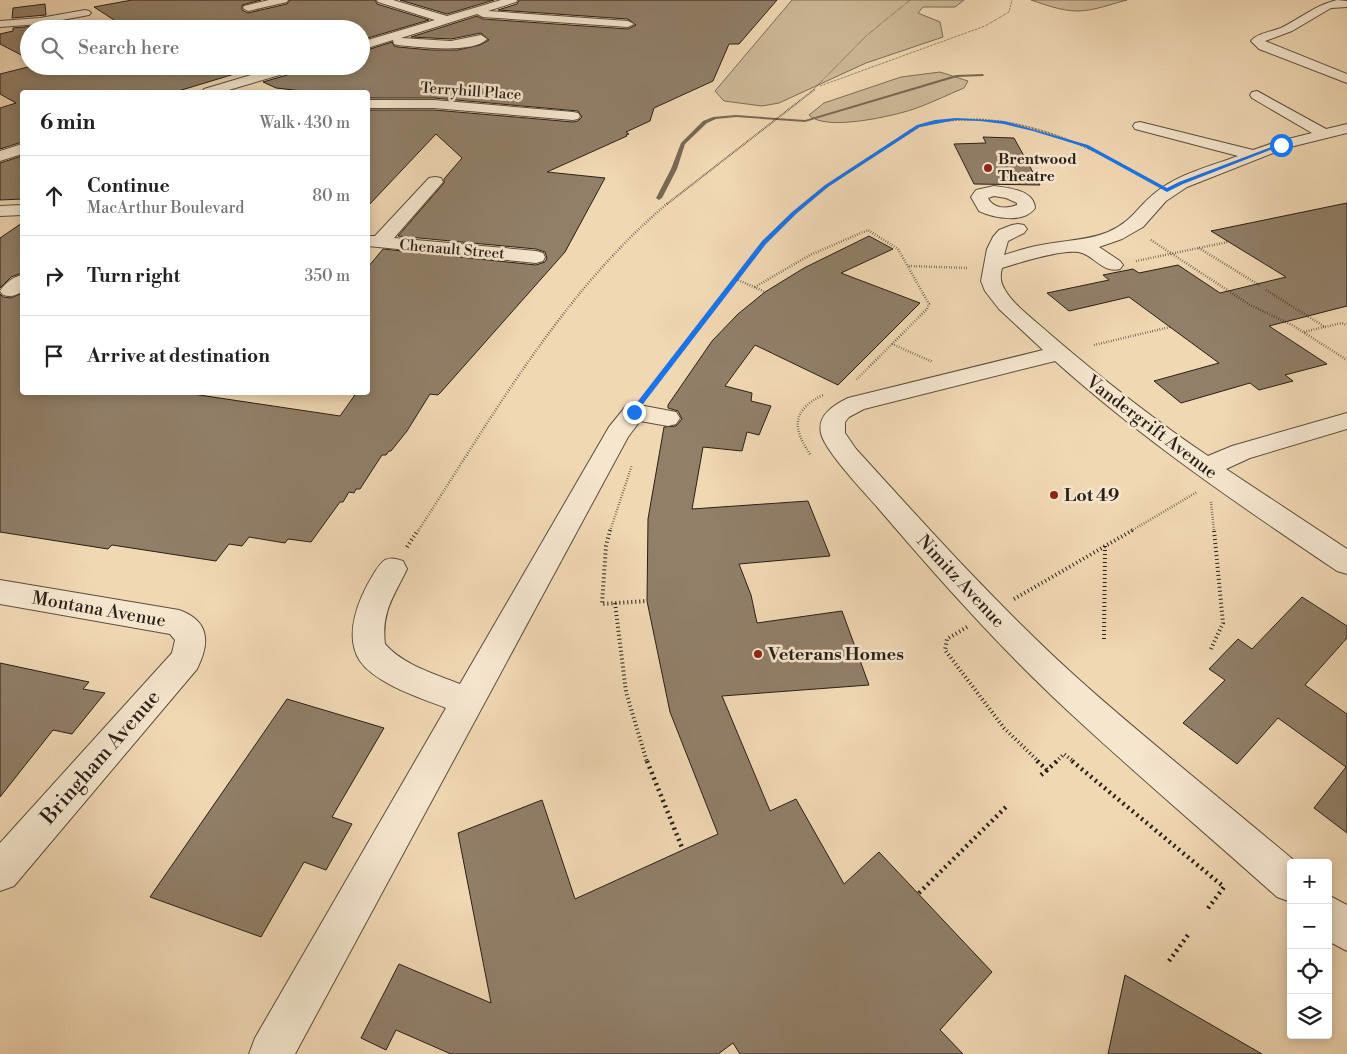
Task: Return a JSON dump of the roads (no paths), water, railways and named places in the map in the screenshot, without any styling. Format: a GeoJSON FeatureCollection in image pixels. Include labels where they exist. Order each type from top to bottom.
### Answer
{"type":"FeatureCollection","features":[{"type":"Feature","properties":{"kind":"street"},"geometry":{"type":"LineString","coordinates":[[248,8],[283,0]]}},
{"type":"Feature","properties":{"kind":"street"},"geometry":{"type":"LineString","coordinates":[[382,0],[447,20]]}},
{"type":"Feature","properties":{"kind":"street"},"geometry":{"type":"LineString","coordinates":[[370,43],[512,0]]}},
{"type":"Feature","properties":{"kind":"street"},"geometry":{"type":"LineString","coordinates":[[460,2],[490,15],[628,24]]}},
{"type":"Feature","properties":{"kind":"street"},"geometry":{"type":"LineString","coordinates":[[1347,4],[1329,3],[1279,33],[1264,36],[1257,41],[1263,46],[1347,78]]}},
{"type":"Feature","properties":{"kind":"street"},"geometry":{"type":"LineString","coordinates":[[46,20],[85,13]]}},
{"type":"Feature","properties":{"kind":"street"},"geometry":{"type":"LineString","coordinates":[[0,24],[20,22]]}},
{"type":"Feature","properties":{"kind":"street"},"geometry":{"type":"LineString","coordinates":[[388,38],[397,41],[456,45],[481,39]]}},
{"type":"Feature","properties":{"kind":"street"},"geometry":{"type":"LineString","coordinates":[[216,90],[266,75]]}},
{"type":"Feature","properties":{"kind":"street"},"geometry":{"type":"LineString","coordinates":[[230,86],[249,90]]}},
{"type":"Feature","properties":{"kind":"street"},"geometry":{"type":"LineString","coordinates":[[1257,95],[1323,133]]}},
{"type":"Feature","properties":{"kind":"street","name":"Terryhill Place"},"geometry":{"type":"LineString","coordinates":[[370,104],[434,104],[572,116]]}},
{"type":"Feature","properties":{"kind":"street"},"geometry":{"type":"LineString","coordinates":[[1140,126],[1254,155]]}},
{"type":"Feature","properties":{"kind":"street"},"geometry":{"type":"LineString","coordinates":[[994,264],[1042,250],[1084,246],[1116,236],[1132,226],[1167,190],[1181,183],[1281,145],[1323,133],[1347,129]]}},
{"type":"Feature","properties":{"kind":"street"},"geometry":{"type":"LineString","coordinates":[[0,156],[20,150]]}},
{"type":"Feature","properties":{"kind":"street"},"geometry":{"type":"LineString","coordinates":[[373,242],[435,182]]}},
{"type":"Feature","properties":{"kind":"street"},"geometry":{"type":"LineString","coordinates":[[0,211],[20,210]]}},
{"type":"Feature","properties":{"kind":"street"},"geometry":{"type":"LineString","coordinates":[[1002,212],[1018,230],[1043,240],[1084,246],[1113,265]]}},
{"type":"Feature","properties":{"kind":"street","name":"Vandergrift Avenue"},"geometry":{"type":"LineString","coordinates":[[1018,230],[1008,232],[998,241],[994,251],[991,283],[999,296],[1058,353],[1205,477],[1347,563]]}},
{"type":"Feature","properties":{"kind":"street","name":"Chenault Street"},"geometry":{"type":"LineString","coordinates":[[373,242],[536,257]]}},
{"type":"Feature","properties":{"kind":"street","name":"Nimitz Avenue"},"geometry":{"type":"LineString","coordinates":[[1058,353],[856,403],[840,411],[832,420],[834,434],[848,455],[937,557],[990,613],[1063,685],[1287,880]]}},
{"type":"Feature","properties":{"kind":"street"},"geometry":{"type":"LineString","coordinates":[[271,1054],[618,433],[634,412],[668,418]]}},
{"type":"Feature","properties":{"kind":"street"},"geometry":{"type":"LineString","coordinates":[[1205,477],[1241,452],[1347,421]]}},
{"type":"Feature","properties":{"kind":"street"},"geometry":{"type":"LineString","coordinates":[[393,569],[378,593],[368,629],[370,649],[380,661],[417,681],[468,702]]}},
{"type":"Feature","properties":{"kind":"street","name":"Montana Avenue"},"geometry":{"type":"LineString","coordinates":[[0,592],[179,623],[190,637]]}},
{"type":"Feature","properties":{"kind":"street","name":"Bringham Avenue"},"geometry":{"type":"LineString","coordinates":[[0,872],[186,659],[190,637]]}},
{"type":"Feature","properties":{"kind":"street"},"geometry":{"type":"LineString","coordinates":[[1332,918],[1347,931]]}},
{"type":"Feature","properties":{"kind":"waterway"},"geometry":{"type":"LineString","coordinates":[[659,198],[674,169],[683,144],[705,122],[715,118],[736,116],[805,121],[957,76],[983,75]]}},
{"type":"Feature","properties":{"kind":"place","name":"Brentwood Theatre"},"geometry":{"type":"Point","coordinates":[988,168]}},
{"type":"Feature","properties":{"kind":"place","name":"Lot 49"},"geometry":{"type":"Point","coordinates":[1054,495]}},
{"type":"Feature","properties":{"kind":"place","name":"Veterans Homes"},"geometry":{"type":"Point","coordinates":[758,654]}}]}
